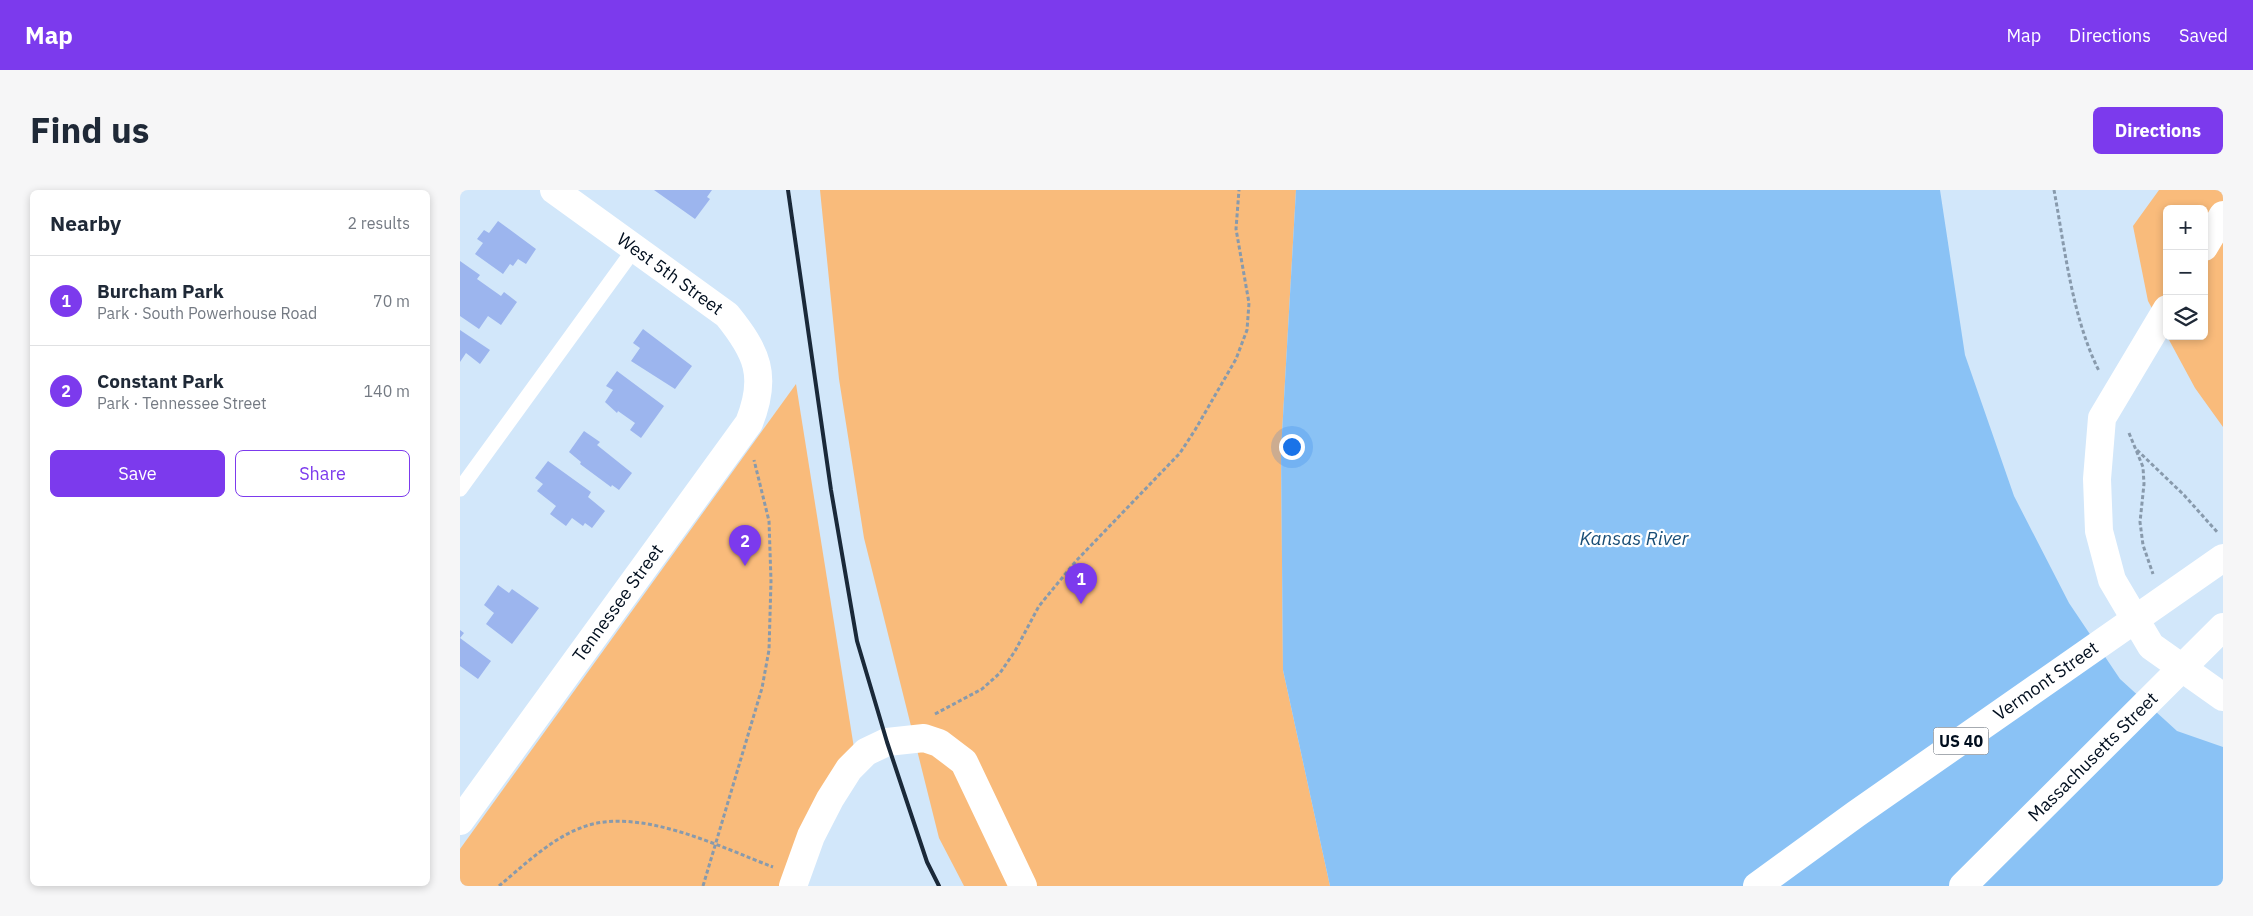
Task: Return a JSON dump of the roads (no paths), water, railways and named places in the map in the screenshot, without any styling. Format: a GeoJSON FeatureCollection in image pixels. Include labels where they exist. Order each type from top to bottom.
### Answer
{"type":"FeatureCollection","features":[{"type":"Feature","properties":{"kind":"main road","name":"West 5th Street"},"geometry":{"type":"LineString","coordinates":[[554,190],[727,316],[746,339],[756,360],[760,379]]}},
{"type":"Feature","properties":{"kind":"main road"},"geometry":{"type":"LineString","coordinates":[[2208,239],[2223,215]]}},
{"type":"Feature","properties":{"kind":"main road"},"geometry":{"type":"LineString","coordinates":[[2163,316],[2102,418],[2097,479],[2099,531],[2112,580],[2151,646],[2223,697]]}},
{"type":"Feature","properties":{"kind":"main road","name":"Tennessee Street"},"geometry":{"type":"LineString","coordinates":[[460,821],[749,423],[756,406],[760,379]]}},
{"type":"Feature","properties":{"kind":"main road","name":"Vermont Street"},"geometry":{"type":"LineString","coordinates":[[1757,886],[2219,553]]}},
{"type":"Feature","properties":{"kind":"main road","name":"Massachusetts Street"},"geometry":{"type":"LineString","coordinates":[[1962,886],[2223,627]]}},
{"type":"Feature","properties":{"kind":"main road"},"geometry":{"type":"LineString","coordinates":[[795,881],[811,836],[849,770],[866,752],[887,742],[924,738],[939,743],[964,762],[1023,886]]}},
{"type":"Feature","properties":{"kind":"lane"},"geometry":{"type":"LineString","coordinates":[[460,489],[635,248]]}},
{"type":"Feature","properties":{"kind":"water","name":"Kansas River"},"geometry":{"type":"Polygon","coordinates":[[[1296,190],[1940,190],[1965,355],[2014,496],[2069,603],[2120,679],[2177,731],[2223,747],[2223,886],[1330,886],[1283,670],[1281,451],[1296,190]]]}},
{"type":"Feature","properties":{"kind":"railway"},"geometry":{"type":"LineString","coordinates":[[788,190],[831,490],[857,641],[887,742],[927,862],[939,886]]}},
{"type":"Feature","properties":{"kind":"place","name":"Constant Park"},"geometry":{"type":"Point","coordinates":[745,566]}},
{"type":"Feature","properties":{"kind":"place","name":"Burcham Park"},"geometry":{"type":"Point","coordinates":[1081,604]}}]}
